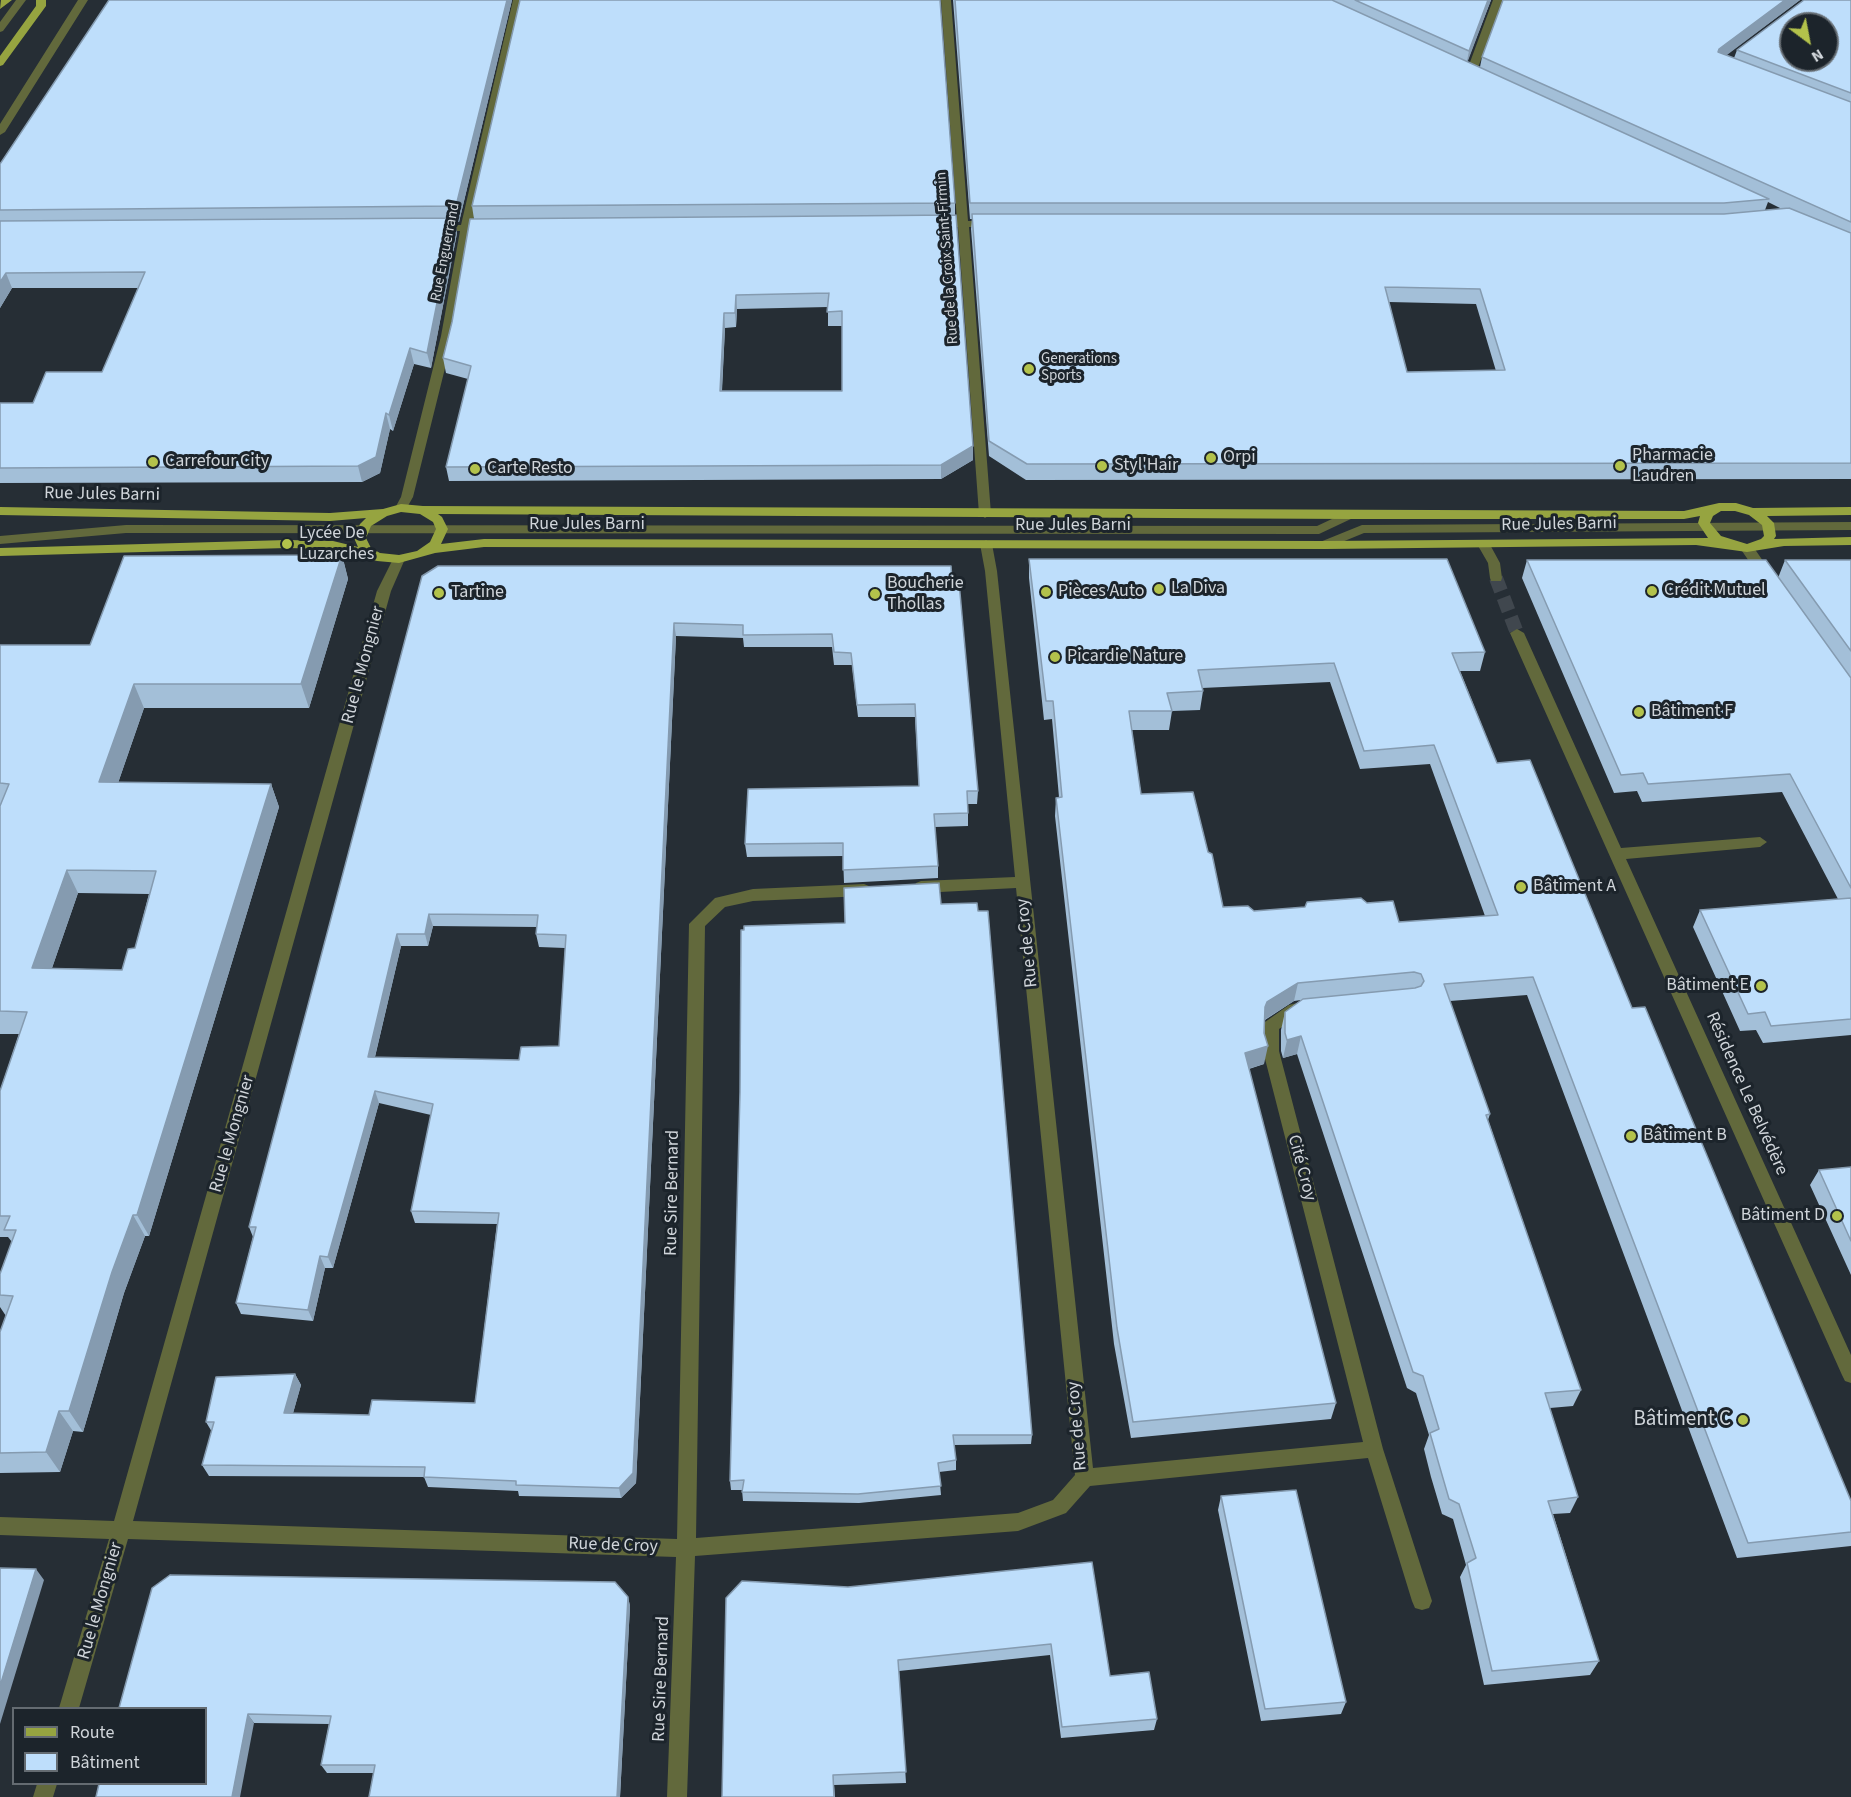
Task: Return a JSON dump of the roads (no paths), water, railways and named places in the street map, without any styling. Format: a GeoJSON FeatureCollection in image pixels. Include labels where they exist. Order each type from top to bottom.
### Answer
{"type":"FeatureCollection","features":[{"type":"Feature","properties":{"kind":"main road"},"geometry":{"type":"LineString","coordinates":[[0,6],[7,0]]}},
{"type":"Feature","properties":{"kind":"main road"},"geometry":{"type":"LineString","coordinates":[[0,63],[41,6],[41,0]]}},
{"type":"Feature","properties":{"kind":"main road","name":"Rue Jules Barni"},"geometry":{"type":"LineString","coordinates":[[0,511],[330,517],[382,513],[402,508],[985,514],[1684,515],[1736,507],[1753,512]]}},
{"type":"Feature","properties":{"kind":"main road"},"geometry":{"type":"LineString","coordinates":[[422,554],[435,544],[442,529],[438,520],[423,510]]}},
{"type":"Feature","properties":{"kind":"main road"},"geometry":{"type":"LineString","coordinates":[[1712,510],[1705,518],[1705,527],[1716,539],[1726,544]]}},
{"type":"Feature","properties":{"kind":"main road"},"geometry":{"type":"LineString","coordinates":[[1753,512],[1851,511]]}},
{"type":"Feature","properties":{"kind":"main road"},"geometry":{"type":"LineString","coordinates":[[1752,547],[1766,542],[1770,536],[1770,527],[1764,519],[1753,512]]}},
{"type":"Feature","properties":{"kind":"main road"},"geometry":{"type":"LineString","coordinates":[[371,554],[361,543],[362,529],[382,513]]}},
{"type":"Feature","properties":{"kind":"main road","name":"Rue Jules Barni"},"geometry":{"type":"LineString","coordinates":[[399,560],[443,548],[483,543],[1325,545],[1696,541],[1752,547]]}},
{"type":"Feature","properties":{"kind":"main road"},"geometry":{"type":"LineString","coordinates":[[1752,547],[1784,542],[1851,541]]}},
{"type":"Feature","properties":{"kind":"main road"},"geometry":{"type":"LineString","coordinates":[[0,552],[287,544],[333,545],[399,560]]}},
{"type":"Feature","properties":{"kind":"street"},"geometry":{"type":"LineString","coordinates":[[0,30],[21,0]]}},
{"type":"Feature","properties":{"kind":"street"},"geometry":{"type":"LineString","coordinates":[[0,132],[83,0]]}},
{"type":"Feature","properties":{"kind":"street","name":"Rue Enguerrand"},"geometry":{"type":"LineString","coordinates":[[402,508],[408,497],[447,336],[466,228],[518,0]]}},
{"type":"Feature","properties":{"kind":"street","name":"Rue de la Croix Saint-Firmin"},"geometry":{"type":"LineString","coordinates":[[946,0],[985,514]]}},
{"type":"Feature","properties":{"kind":"street"},"geometry":{"type":"LineString","coordinates":[[1470,73],[1498,0]]}},
{"type":"Feature","properties":{"kind":"street"},"geometry":{"type":"LineString","coordinates":[[926,224],[997,224]]}},
{"type":"Feature","properties":{"kind":"street"},"geometry":{"type":"LineString","coordinates":[[430,228],[502,227]]}},
{"type":"Feature","properties":{"kind":"street"},"geometry":{"type":"LineString","coordinates":[[0,540],[126,529],[1318,530],[1349,515]]}},
{"type":"Feature","properties":{"kind":"street"},"geometry":{"type":"LineString","coordinates":[[1325,545],[1362,529],[1851,526]]}},
{"type":"Feature","properties":{"kind":"street","name":"Rue de Croy"},"geometry":{"type":"LineString","coordinates":[[0,1526],[685,1548],[1018,1522],[1059,1507],[1085,1478],[986,544]]}},
{"type":"Feature","properties":{"kind":"street"},"geometry":{"type":"LineString","coordinates":[[1483,544],[1494,564],[1496,578]]}},
{"type":"Feature","properties":{"kind":"street"},"geometry":{"type":"LineString","coordinates":[[1752,547],[1773,585]]}},
{"type":"Feature","properties":{"kind":"street","name":"Rue le Mongnier"},"geometry":{"type":"LineString","coordinates":[[69,1707],[122,1530],[384,591],[399,560]]}},
{"type":"Feature","properties":{"kind":"street","name":"Résidence Le Belvédère"},"geometry":{"type":"LineString","coordinates":[[1517,633],[1851,1375]]}},
{"type":"Feature","properties":{"kind":"street"},"geometry":{"type":"LineString","coordinates":[[1617,854],[1760,842]]}},
{"type":"Feature","properties":{"kind":"street"},"geometry":{"type":"LineString","coordinates":[[903,888],[1021,882]]}},
{"type":"Feature","properties":{"kind":"street","name":"Rue Sire Bernard"},"geometry":{"type":"LineString","coordinates":[[677,1797],[689,1468],[697,924],[720,902],[753,895],[880,889]]}},
{"type":"Feature","properties":{"kind":"street","name":"Cité Croy"},"geometry":{"type":"LineString","coordinates":[[1318,1006],[1295,1009],[1271,1026],[1271,1051],[1374,1449],[1422,1601]]}},
{"type":"Feature","properties":{"kind":"street"},"geometry":{"type":"LineString","coordinates":[[1085,1478],[1374,1449]]}},
{"type":"Feature","properties":{"kind":"tunnel"},"geometry":{"type":"LineString","coordinates":[[1496,578],[1517,633]]}},
{"type":"Feature","properties":{"kind":"place","name":"Generations Sports"},"geometry":{"type":"Point","coordinates":[1029,369]}},
{"type":"Feature","properties":{"kind":"place","name":"Orpi"},"geometry":{"type":"Point","coordinates":[1211,458]}},
{"type":"Feature","properties":{"kind":"place","name":"Carrefour City"},"geometry":{"type":"Point","coordinates":[153,462]}},
{"type":"Feature","properties":{"kind":"place","name":"Styl'Hair"},"geometry":{"type":"Point","coordinates":[1102,466]}},
{"type":"Feature","properties":{"kind":"place","name":"Pharmacie Laudren"},"geometry":{"type":"Point","coordinates":[1620,466]}},
{"type":"Feature","properties":{"kind":"place","name":"Carte Resto"},"geometry":{"type":"Point","coordinates":[475,469]}},
{"type":"Feature","properties":{"kind":"place","name":"Lycée De Luzarches"},"geometry":{"type":"Point","coordinates":[287,544]}},
{"type":"Feature","properties":{"kind":"place","name":"La Diva"},"geometry":{"type":"Point","coordinates":[1159,589]}},
{"type":"Feature","properties":{"kind":"place","name":"Crédit Mutuel"},"geometry":{"type":"Point","coordinates":[1652,591]}},
{"type":"Feature","properties":{"kind":"place","name":"Pièces Auto"},"geometry":{"type":"Point","coordinates":[1046,592]}},
{"type":"Feature","properties":{"kind":"place","name":"Tartine"},"geometry":{"type":"Point","coordinates":[439,593]}},
{"type":"Feature","properties":{"kind":"place","name":"Boucherie Thollas"},"geometry":{"type":"Point","coordinates":[875,594]}},
{"type":"Feature","properties":{"kind":"place","name":"Picardie Nature"},"geometry":{"type":"Point","coordinates":[1055,657]}},
{"type":"Feature","properties":{"kind":"place","name":"Bâtiment F"},"geometry":{"type":"Point","coordinates":[1639,712]}},
{"type":"Feature","properties":{"kind":"place","name":"Bâtiment A"},"geometry":{"type":"Point","coordinates":[1521,887]}},
{"type":"Feature","properties":{"kind":"place","name":"Bâtiment E"},"geometry":{"type":"Point","coordinates":[1761,986]}},
{"type":"Feature","properties":{"kind":"place","name":"Bâtiment B"},"geometry":{"type":"Point","coordinates":[1631,1136]}},
{"type":"Feature","properties":{"kind":"place","name":"Bâtiment D"},"geometry":{"type":"Point","coordinates":[1837,1216]}},
{"type":"Feature","properties":{"kind":"place","name":"Bâtiment C"},"geometry":{"type":"Point","coordinates":[1743,1420]}}]}
